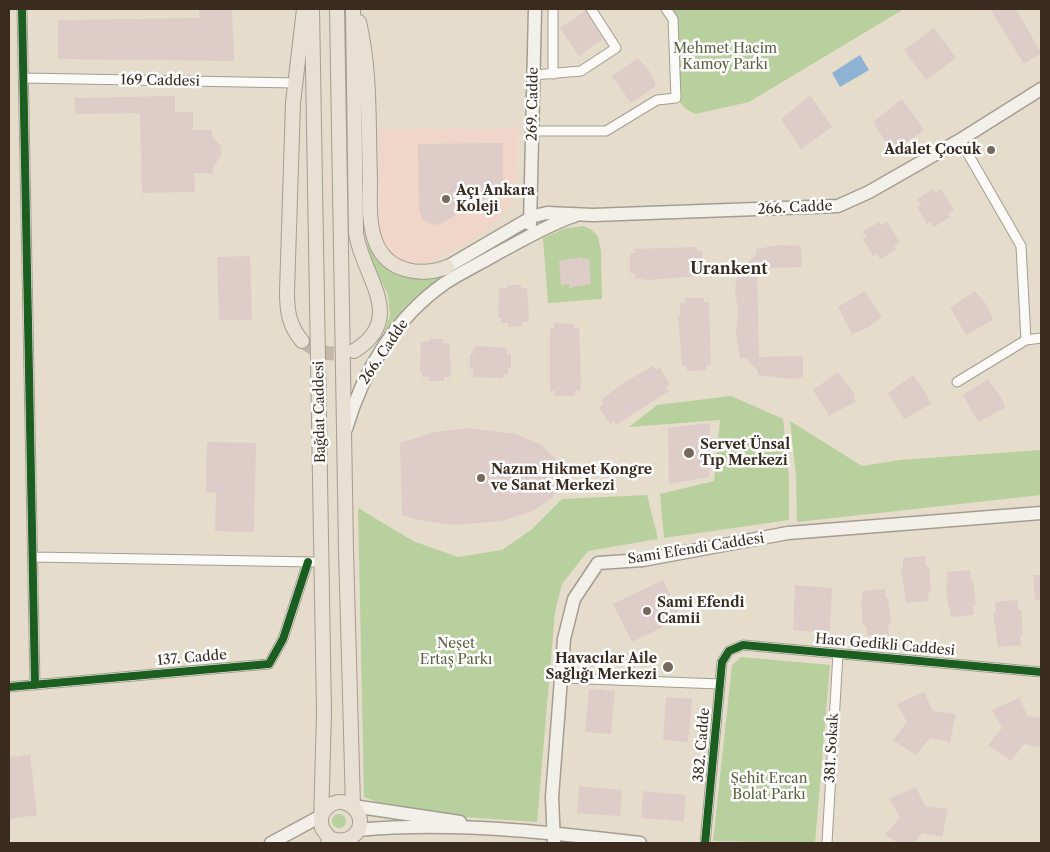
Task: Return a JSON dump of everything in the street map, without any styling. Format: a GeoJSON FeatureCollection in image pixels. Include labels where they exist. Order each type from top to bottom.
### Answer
{"type":"FeatureCollection","features":[{"type":"Feature","properties":{"kind":"main road"},"geometry":{"type":"LineString","coordinates":[[302,341],[291,326],[287,300],[295,83],[304,9]]}},
{"type":"Feature","properties":{"kind":"main road","name":"Bağdat Caddesi"},"geometry":{"type":"LineString","coordinates":[[312,9],[315,562],[324,713],[321,816],[325,841],[342,841],[354,836],[356,837],[360,818],[353,806],[344,433],[337,9]]}},
{"type":"Feature","properties":{"kind":"main road"},"geometry":{"type":"LineString","coordinates":[[354,9],[365,48],[371,221],[376,245],[394,264],[411,272],[435,271],[536,216]]}},
{"type":"Feature","properties":{"kind":"main road"},"geometry":{"type":"LineString","coordinates":[[354,9],[356,233],[358,247],[379,293],[381,305],[373,335],[366,344],[354,351]]}},
{"type":"Feature","properties":{"kind":"main road","name":"269. Cadde"},"geometry":{"type":"LineString","coordinates":[[535,9],[531,199],[536,216]]}},
{"type":"Feature","properties":{"kind":"main road","name":"266. Cadde"},"geometry":{"type":"LineString","coordinates":[[536,216],[838,206],[869,192],[960,140],[1041,88]]}},
{"type":"Feature","properties":{"kind":"main road","name":"266. Cadde"},"geometry":{"type":"LineString","coordinates":[[344,433],[363,380],[381,351],[415,308],[447,282],[542,230],[578,215]]}},
{"type":"Feature","properties":{"kind":"main road"},"geometry":{"type":"LineString","coordinates":[[536,216],[531,228],[542,230]]}},
{"type":"Feature","properties":{"kind":"main road","name":"Sami Efendi Caddesi"},"geometry":{"type":"LineString","coordinates":[[553,838],[552,797],[564,639],[574,599],[598,563],[643,560],[788,534],[1041,513]]}},
{"type":"Feature","properties":{"kind":"main road"},"geometry":{"type":"LineString","coordinates":[[272,843],[321,816],[324,810],[335,802],[553,838],[640,843]]}},
{"type":"Feature","properties":{"kind":"main road"},"geometry":{"type":"LineString","coordinates":[[356,837],[385,828],[512,830]]}},
{"type":"Feature","properties":{"kind":"street"},"geometry":{"type":"LineString","coordinates":[[22,9],[25,78],[35,685]]}},
{"type":"Feature","properties":{"kind":"street"},"geometry":{"type":"LineString","coordinates":[[553,9],[553,74]]}},
{"type":"Feature","properties":{"kind":"street"},"geometry":{"type":"LineString","coordinates":[[534,76],[582,71],[616,48],[591,9]]}},
{"type":"Feature","properties":{"kind":"street"},"geometry":{"type":"LineString","coordinates":[[533,131],[606,131],[658,100],[676,98],[672,20],[666,9]]}},
{"type":"Feature","properties":{"kind":"street","name":"169 Caddesi"},"geometry":{"type":"LineString","coordinates":[[25,78],[295,83]]}},
{"type":"Feature","properties":{"kind":"street"},"geometry":{"type":"LineString","coordinates":[[960,140],[1021,246],[1026,340]]}},
{"type":"Feature","properties":{"kind":"street"},"geometry":{"type":"LineString","coordinates":[[957,382],[1026,340],[1041,338]]}},
{"type":"Feature","properties":{"kind":"street"},"geometry":{"type":"LineString","coordinates":[[34,557],[315,562]]}},
{"type":"Feature","properties":{"kind":"street","name":"137. Cadde"},"geometry":{"type":"LineString","coordinates":[[9,687],[269,664],[283,639],[315,562]]}},
{"type":"Feature","properties":{"kind":"street","name":"Hacı Gedikli Caddesi"},"geometry":{"type":"LineString","coordinates":[[729,651],[743,645],[1041,672]]}},
{"type":"Feature","properties":{"kind":"street","name":"382. Cadde"},"geometry":{"type":"LineString","coordinates":[[706,843],[722,662],[729,651]]}},
{"type":"Feature","properties":{"kind":"street","name":"381. Sokak"},"geometry":{"type":"LineString","coordinates":[[827,843],[838,653]]}},
{"type":"Feature","properties":{"kind":"street"},"geometry":{"type":"LineString","coordinates":[[561,678],[720,684]]}},
{"type":"Feature","properties":{"kind":"shaded area","name":"Açı Ankara Koleji"},"geometry":{"type":"Polygon","coordinates":[[[519,128],[516,192],[511,205],[498,221],[478,236],[425,265],[409,266],[389,253],[379,232],[378,129],[519,128]]]}},
{"type":"Feature","properties":{"kind":"green space","name":"Mehmet Hacim Kamoy Parkı"},"geometry":{"type":"Polygon","coordinates":[[[674,9],[904,9],[749,102],[695,114],[686,109],[676,98],[674,9]]]}},
{"type":"Feature","properties":{"kind":"green space"},"geometry":{"type":"Polygon","coordinates":[[[584,226],[592,230],[598,237],[601,251],[602,299],[548,303],[543,238],[566,228],[584,226]]]}},
{"type":"Feature","properties":{"kind":"green space"},"geometry":{"type":"Polygon","coordinates":[[[365,227],[382,260],[444,275],[407,305],[384,333],[390,315],[388,295],[369,255],[365,227]]]}},
{"type":"Feature","properties":{"kind":"green space"},"geometry":{"type":"Polygon","coordinates":[[[731,396],[783,419],[789,476],[789,520],[664,538],[660,494],[714,481],[720,420],[629,427],[657,405],[731,396]]]}},
{"type":"Feature","properties":{"kind":"green space"},"geometry":{"type":"Polygon","coordinates":[[[790,421],[862,466],[900,460],[1041,450],[1041,495],[797,522],[796,476],[790,421]]]}},
{"type":"Feature","properties":{"kind":"green space","name":"Neşet Ertaş Parkı"},"geometry":{"type":"Polygon","coordinates":[[[647,495],[658,539],[588,551],[562,584],[555,612],[537,822],[406,813],[364,797],[358,508],[413,541],[458,557],[502,550],[531,530],[562,499],[647,495]]]}},
{"type":"Feature","properties":{"kind":"green space","name":"Şehit Ercan Bolat Parkı"},"geometry":{"type":"Polygon","coordinates":[[[741,657],[830,665],[815,843],[713,841],[732,665],[741,657]]]}},
{"type":"Feature","properties":{"kind":"green space"},"geometry":{"type":"Polygon","coordinates":[[[336,814],[342,814],[346,821],[342,828],[336,828],[332,824],[332,818],[336,814]]]}},
{"type":"Feature","properties":{"kind":"water"},"geometry":{"type":"Polygon","coordinates":[[[860,55],[869,70],[840,87],[832,73],[860,55]]]}},
{"type":"Feature","properties":{"kind":"building"},"geometry":{"type":"Polygon","coordinates":[[[199,9],[232,9],[234,61],[58,59],[58,20],[199,18],[199,9]]]}},
{"type":"Feature","properties":{"kind":"building"},"geometry":{"type":"Polygon","coordinates":[[[990,9],[1016,9],[1041,53],[1024,64],[990,9]]]}},
{"type":"Feature","properties":{"kind":"building"},"geometry":{"type":"Polygon","coordinates":[[[585,11],[603,39],[579,56],[560,28],[585,11]]]}},
{"type":"Feature","properties":{"kind":"building"},"geometry":{"type":"Polygon","coordinates":[[[934,28],[956,58],[926,80],[904,50],[934,28]]]}},
{"type":"Feature","properties":{"kind":"building"},"geometry":{"type":"Polygon","coordinates":[[[638,58],[651,73],[656,86],[631,103],[612,76],[638,58]]]}},
{"type":"Feature","properties":{"kind":"building"},"geometry":{"type":"Polygon","coordinates":[[[810,95],[832,127],[801,149],[781,119],[810,95]]]}},
{"type":"Feature","properties":{"kind":"building"},"geometry":{"type":"Polygon","coordinates":[[[175,96],[175,112],[193,112],[193,130],[212,130],[212,136],[221,146],[221,156],[213,167],[213,173],[194,173],[195,192],[142,193],[140,113],[75,114],[74,98],[175,96]]]}},
{"type":"Feature","properties":{"kind":"building"},"geometry":{"type":"Polygon","coordinates":[[[902,99],[924,130],[892,152],[873,122],[902,99]]]}},
{"type":"Feature","properties":{"kind":"building"},"geometry":{"type":"Polygon","coordinates":[[[503,143],[503,188],[440,224],[434,225],[422,219],[419,210],[418,144],[503,143]]]}},
{"type":"Feature","properties":{"kind":"building"},"geometry":{"type":"Polygon","coordinates":[[[933,189],[935,193],[941,189],[954,210],[948,214],[950,217],[934,227],[931,222],[927,224],[917,207],[921,204],[917,199],[933,189]]]}},
{"type":"Feature","properties":{"kind":"building"},"geometry":{"type":"Polygon","coordinates":[[[879,222],[881,225],[887,222],[900,243],[894,246],[896,250],[880,259],[877,254],[873,256],[863,239],[867,237],[863,231],[879,222]]]}},
{"type":"Feature","properties":{"kind":"building"},"geometry":{"type":"Polygon","coordinates":[[[779,245],[801,246],[802,267],[757,268],[759,357],[803,356],[803,377],[791,379],[758,375],[758,371],[746,358],[740,358],[736,334],[738,312],[735,291],[739,266],[743,267],[756,255],[756,249],[779,245]]]}},
{"type":"Feature","properties":{"kind":"building"},"geometry":{"type":"Polygon","coordinates":[[[697,247],[697,251],[702,251],[703,271],[698,271],[698,276],[647,280],[635,278],[635,273],[630,273],[630,253],[635,253],[635,249],[697,247]]]}},
{"type":"Feature","properties":{"kind":"building"},"geometry":{"type":"Polygon","coordinates":[[[250,256],[252,320],[219,320],[217,257],[250,256]]]}},
{"type":"Feature","properties":{"kind":"building"},"geometry":{"type":"Polygon","coordinates":[[[582,257],[582,259],[589,259],[591,284],[569,288],[569,284],[561,285],[559,261],[582,257]]]}},
{"type":"Feature","properties":{"kind":"building"},"geometry":{"type":"Polygon","coordinates":[[[507,285],[521,285],[521,288],[527,288],[529,318],[528,322],[522,322],[522,326],[508,327],[508,323],[501,323],[501,318],[498,318],[499,288],[507,288],[507,285]]]}},
{"type":"Feature","properties":{"kind":"building"},"geometry":{"type":"Polygon","coordinates":[[[865,291],[882,317],[867,328],[852,334],[838,307],[865,291]]]}},
{"type":"Feature","properties":{"kind":"building"},"geometry":{"type":"Polygon","coordinates":[[[975,291],[987,305],[993,320],[966,335],[950,308],[975,291]]]}},
{"type":"Feature","properties":{"kind":"building"},"geometry":{"type":"Polygon","coordinates":[[[685,298],[704,298],[704,303],[709,302],[711,365],[706,365],[707,370],[687,371],[687,366],[682,366],[678,315],[680,315],[680,303],[685,303],[685,298]]]}},
{"type":"Feature","properties":{"kind":"building"},"geometry":{"type":"Polygon","coordinates":[[[554,323],[574,324],[574,328],[579,328],[581,380],[580,391],[575,391],[575,396],[555,396],[555,391],[550,391],[550,329],[554,329],[554,323]]]}},
{"type":"Feature","properties":{"kind":"building"},"geometry":{"type":"Polygon","coordinates":[[[429,339],[443,339],[443,343],[449,343],[451,372],[450,377],[444,377],[444,381],[429,381],[429,377],[422,377],[422,372],[420,372],[421,342],[429,342],[429,339]]]}},
{"type":"Feature","properties":{"kind":"building"},"geometry":{"type":"Polygon","coordinates":[[[478,346],[507,348],[507,354],[511,354],[511,368],[508,368],[508,375],[503,375],[503,378],[473,377],[473,369],[470,369],[470,354],[473,354],[473,348],[478,346]]]}},
{"type":"Feature","properties":{"kind":"building"},"geometry":{"type":"Polygon","coordinates":[[[653,366],[656,370],[660,368],[670,385],[666,387],[669,391],[616,425],[614,421],[610,424],[599,407],[603,404],[601,400],[623,383],[653,366]]]}},
{"type":"Feature","properties":{"kind":"building"},"geometry":{"type":"Polygon","coordinates":[[[838,372],[855,395],[853,397],[856,401],[829,416],[813,390],[838,372]]]}},
{"type":"Feature","properties":{"kind":"building"},"geometry":{"type":"Polygon","coordinates":[[[913,375],[931,404],[904,419],[888,393],[913,375]]]}},
{"type":"Feature","properties":{"kind":"building"},"geometry":{"type":"Polygon","coordinates":[[[988,379],[1004,402],[1005,408],[978,422],[963,395],[988,379]]]}},
{"type":"Feature","properties":{"kind":"building","name":"Servet Ünsal Tıp Merkezi"},"geometry":{"type":"Polygon","coordinates":[[[710,423],[709,477],[669,484],[668,428],[710,423]]]}},
{"type":"Feature","properties":{"kind":"building","name":"Nazım Hikmet Kongre ve Sanat Merkezi"},"geometry":{"type":"Polygon","coordinates":[[[469,428],[516,434],[541,445],[558,461],[561,475],[558,489],[552,498],[533,511],[502,521],[454,525],[418,520],[402,515],[400,443],[435,432],[469,428]]]}},
{"type":"Feature","properties":{"kind":"building"},"geometry":{"type":"Polygon","coordinates":[[[207,442],[256,443],[254,532],[215,531],[216,493],[206,492],[207,442]]]}},
{"type":"Feature","properties":{"kind":"building"},"geometry":{"type":"Polygon","coordinates":[[[925,556],[926,566],[929,566],[931,591],[928,592],[929,601],[906,603],[901,568],[903,568],[903,558],[925,556]]]}},
{"type":"Feature","properties":{"kind":"building"},"geometry":{"type":"Polygon","coordinates":[[[970,570],[976,605],[973,605],[974,615],[951,617],[950,607],[948,607],[947,572],[970,570]]]}},
{"type":"Feature","properties":{"kind":"building"},"geometry":{"type":"Polygon","coordinates":[[[1033,575],[1041,575],[1041,600],[1035,600],[1033,575]]]}},
{"type":"Feature","properties":{"kind":"building","name":"Sami Efendi Camii"},"geometry":{"type":"Polygon","coordinates":[[[663,580],[681,618],[632,642],[613,604],[663,580]]]}},
{"type":"Feature","properties":{"kind":"building"},"geometry":{"type":"Polygon","coordinates":[[[795,585],[832,588],[830,633],[793,630],[795,585]]]}},
{"type":"Feature","properties":{"kind":"building"},"geometry":{"type":"Polygon","coordinates":[[[885,589],[891,624],[888,624],[889,634],[867,636],[866,626],[863,626],[862,591],[885,589]]]}},
{"type":"Feature","properties":{"kind":"building"},"geometry":{"type":"Polygon","coordinates":[[[1017,600],[1018,610],[1021,610],[1023,635],[1020,635],[1021,645],[998,647],[993,612],[996,612],[995,602],[1017,600]]]}},
{"type":"Feature","properties":{"kind":"building"},"geometry":{"type":"Polygon","coordinates":[[[589,689],[615,691],[611,734],[585,732],[589,689]]]}},
{"type":"Feature","properties":{"kind":"building"},"geometry":{"type":"Polygon","coordinates":[[[924,692],[933,711],[956,714],[950,742],[930,738],[916,755],[893,740],[907,722],[897,704],[924,692]]]}},
{"type":"Feature","properties":{"kind":"building"},"geometry":{"type":"Polygon","coordinates":[[[666,697],[692,699],[688,742],[663,740],[666,697]]]}},
{"type":"Feature","properties":{"kind":"building"},"geometry":{"type":"Polygon","coordinates":[[[1019,698],[1028,716],[1041,718],[1041,747],[1024,744],[1011,761],[988,745],[1002,728],[992,710],[1019,698]]]}},
{"type":"Feature","properties":{"kind":"building"},"geometry":{"type":"Polygon","coordinates":[[[30,755],[37,815],[10,819],[9,757],[30,755]]]}},
{"type":"Feature","properties":{"kind":"building"},"geometry":{"type":"Polygon","coordinates":[[[579,786],[622,790],[620,816],[577,813],[579,786]]]}},
{"type":"Feature","properties":{"kind":"building"},"geometry":{"type":"Polygon","coordinates":[[[916,787],[925,806],[948,809],[942,837],[922,833],[914,843],[898,843],[885,835],[900,817],[889,799],[916,787]]]}},
{"type":"Feature","properties":{"kind":"building"},"geometry":{"type":"Polygon","coordinates":[[[643,791],[686,795],[684,821],[641,818],[643,791]]]}},
{"type":"Feature","properties":{"kind":"tunnel"},"geometry":{"type":"LineString","coordinates":[[302,341],[314,349],[326,353],[352,351]]}},
{"type":"Feature","properties":{"kind":"cycle path"},"geometry":{"type":"LineString","coordinates":[[22,9],[35,685]]}},
{"type":"Feature","properties":{"kind":"cycle path"},"geometry":{"type":"LineString","coordinates":[[9,687],[269,664],[283,639],[308,562]]}},
{"type":"Feature","properties":{"kind":"cycle path"},"geometry":{"type":"LineString","coordinates":[[705,843],[722,662],[729,651],[743,645],[1041,672]]}},
{"type":"Feature","properties":{"kind":"place","name":"Adalet Çocuk"},"geometry":{"type":"Point","coordinates":[991,150]}},
{"type":"Feature","properties":{"kind":"place","name":"Açı Ankara Koleji"},"geometry":{"type":"Point","coordinates":[446,199]}},
{"type":"Feature","properties":{"kind":"place","name":"Servet Ünsal Tıp Merkezi"},"geometry":{"type":"Point","coordinates":[689,453]}},
{"type":"Feature","properties":{"kind":"place","name":"Nazım Hikmet Kongre ve Sanat Merkezi"},"geometry":{"type":"Point","coordinates":[481,478]}},
{"type":"Feature","properties":{"kind":"place","name":"Sami Efendi Camii"},"geometry":{"type":"Point","coordinates":[647,611]}},
{"type":"Feature","properties":{"kind":"place","name":"Havacılar Aile Sağlığı Merkezi"},"geometry":{"type":"Point","coordinates":[668,667]}},
{"type":"Feature","properties":{"kind":"district","name":"Urankent"},"geometry":{"type":"Point","coordinates":[729,269]}}]}
